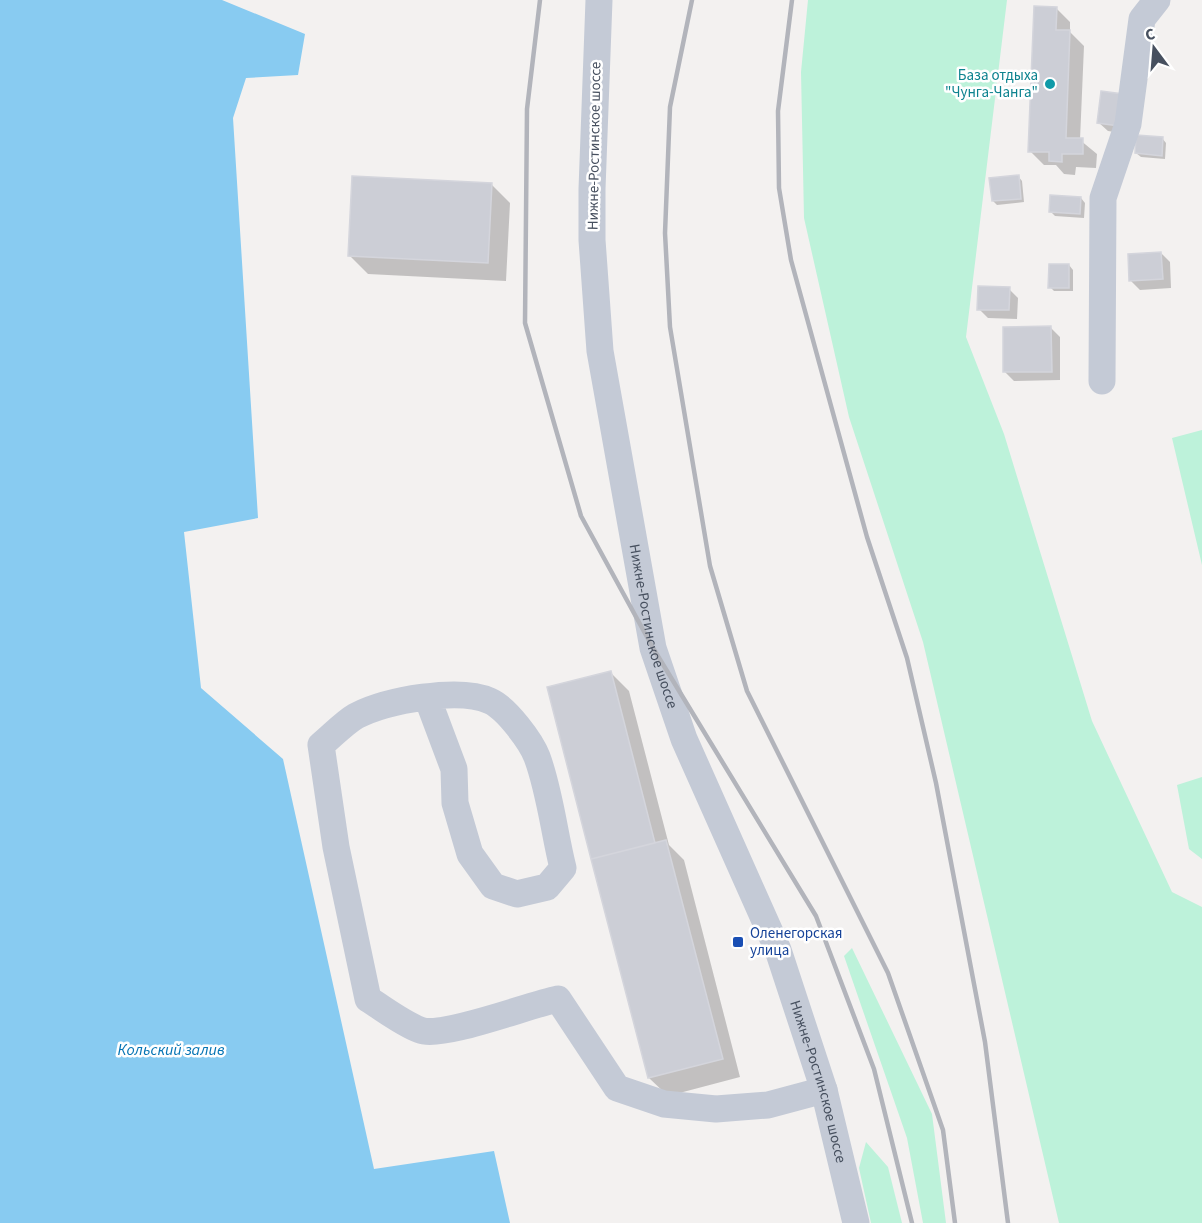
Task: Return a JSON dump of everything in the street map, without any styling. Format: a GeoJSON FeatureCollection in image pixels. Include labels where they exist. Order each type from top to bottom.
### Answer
{"type":"FeatureCollection","features":[{"type":"Feature","properties":{"kind":"street","name":"Нижне-Ростинское шоссе"},"geometry":{"type":"LineString","coordinates":[[599,0],[592,240],[600,351],[653,648],[692,758],[778,950],[825,1090],[856,1223]]}},
{"type":"Feature","properties":{"kind":"street"},"geometry":{"type":"LineString","coordinates":[[1102,381],[1103,198],[1128,124],[1142,19],[1157,0]]}},
{"type":"Feature","properties":{"kind":"street"},"geometry":{"type":"LineString","coordinates":[[427,698],[454,769],[455,803],[470,854],[493,886],[517,894],[547,887],[563,868],[536,755],[507,713],[490,701],[455,694],[427,698],[393,704],[356,716],[321,745],[336,847],[368,999],[419,1030],[430,1033],[448,1032],[533,1004],[558,999],[617,1088],[663,1104],[716,1109],[768,1106],[825,1090]]}},
{"type":"Feature","properties":{"kind":"green space"},"geometry":{"type":"Polygon","coordinates":[[[808,0],[1007,0],[966,337],[1004,434],[1092,721],[1172,892],[1202,907],[1202,1223],[1059,1223],[923,642],[849,417],[804,218],[801,72],[808,0]]]}},
{"type":"Feature","properties":{"kind":"green space"},"geometry":{"type":"Polygon","coordinates":[[[1202,430],[1202,565],[1172,438],[1202,430]]]}},
{"type":"Feature","properties":{"kind":"green space"},"geometry":{"type":"Polygon","coordinates":[[[1202,777],[1202,859],[1189,849],[1177,785],[1202,777]]]}},
{"type":"Feature","properties":{"kind":"green space"},"geometry":{"type":"Polygon","coordinates":[[[852,948],[932,1114],[946,1223],[923,1223],[907,1138],[844,956],[852,948]]]}},
{"type":"Feature","properties":{"kind":"green space"},"geometry":{"type":"Polygon","coordinates":[[[866,1142],[888,1167],[902,1223],[871,1223],[859,1168],[866,1142]]]}},
{"type":"Feature","properties":{"kind":"water","name":"Кольский залив"},"geometry":{"type":"Polygon","coordinates":[[[0,0],[222,0],[305,34],[298,75],[246,78],[233,118],[258,518],[184,532],[201,688],[283,759],[374,1169],[494,1151],[510,1223],[0,1223],[0,0]]]}},
{"type":"Feature","properties":{"kind":"building","name":"База отдыха \"Чунга-Чанга\""},"geometry":{"type":"Polygon","coordinates":[[[1034,6],[1057,7],[1056,30],[1070,30],[1066,138],[1083,138],[1083,154],[1062,154],[1062,162],[1049,161],[1049,152],[1028,152],[1034,6]]]}},
{"type":"Feature","properties":{"kind":"building"},"geometry":{"type":"Polygon","coordinates":[[[1101,91],[1123,94],[1119,126],[1097,123],[1101,91]]]}},
{"type":"Feature","properties":{"kind":"building"},"geometry":{"type":"Polygon","coordinates":[[[1136,135],[1163,137],[1162,156],[1135,153],[1136,135]]]}},
{"type":"Feature","properties":{"kind":"building"},"geometry":{"type":"Polygon","coordinates":[[[1019,175],[1021,199],[992,201],[989,178],[1019,175]]]}},
{"type":"Feature","properties":{"kind":"building"},"geometry":{"type":"Polygon","coordinates":[[[352,176],[492,183],[488,263],[348,256],[352,176]]]}},
{"type":"Feature","properties":{"kind":"building"},"geometry":{"type":"Polygon","coordinates":[[[1050,195],[1081,197],[1080,214],[1049,212],[1050,195]]]}},
{"type":"Feature","properties":{"kind":"building"},"geometry":{"type":"Polygon","coordinates":[[[1161,252],[1163,279],[1129,281],[1128,254],[1161,252]]]}},
{"type":"Feature","properties":{"kind":"building"},"geometry":{"type":"Polygon","coordinates":[[[1049,264],[1069,264],[1069,288],[1048,288],[1049,264]]]}},
{"type":"Feature","properties":{"kind":"building"},"geometry":{"type":"Polygon","coordinates":[[[978,286],[1010,287],[1009,310],[977,310],[978,286]]]}},
{"type":"Feature","properties":{"kind":"building"},"geometry":{"type":"Polygon","coordinates":[[[1051,326],[1052,372],[1003,372],[1003,327],[1051,326]]]}},
{"type":"Feature","properties":{"kind":"building"},"geometry":{"type":"Polygon","coordinates":[[[611,671],[655,843],[591,859],[547,687],[611,671]]]}},
{"type":"Feature","properties":{"kind":"building"},"geometry":{"type":"Polygon","coordinates":[[[666,840],[723,1059],[648,1078],[591,859],[666,840]]]}},
{"type":"Feature","properties":{"kind":"railway"},"geometry":{"type":"LineString","coordinates":[[540,0],[527,109],[525,323],[581,516],[653,648],[816,916],[874,1069],[912,1223]]}},
{"type":"Feature","properties":{"kind":"railway"},"geometry":{"type":"LineString","coordinates":[[692,0],[670,107],[665,233],[670,327],[710,566],[747,691],[888,973],[943,1130],[955,1223]]}},
{"type":"Feature","properties":{"kind":"railway"},"geometry":{"type":"LineString","coordinates":[[792,0],[778,111],[779,188],[791,260],[867,537],[907,658],[936,783],[985,1042],[1008,1223]]}},
{"type":"Feature","properties":{"kind":"place","name":"База отдыха \"Чунга-Чанга\""},"geometry":{"type":"Point","coordinates":[1050,84]}},
{"type":"Feature","properties":{"kind":"place","name":"Оленегорская улица"},"geometry":{"type":"Point","coordinates":[738,942]}}]}
